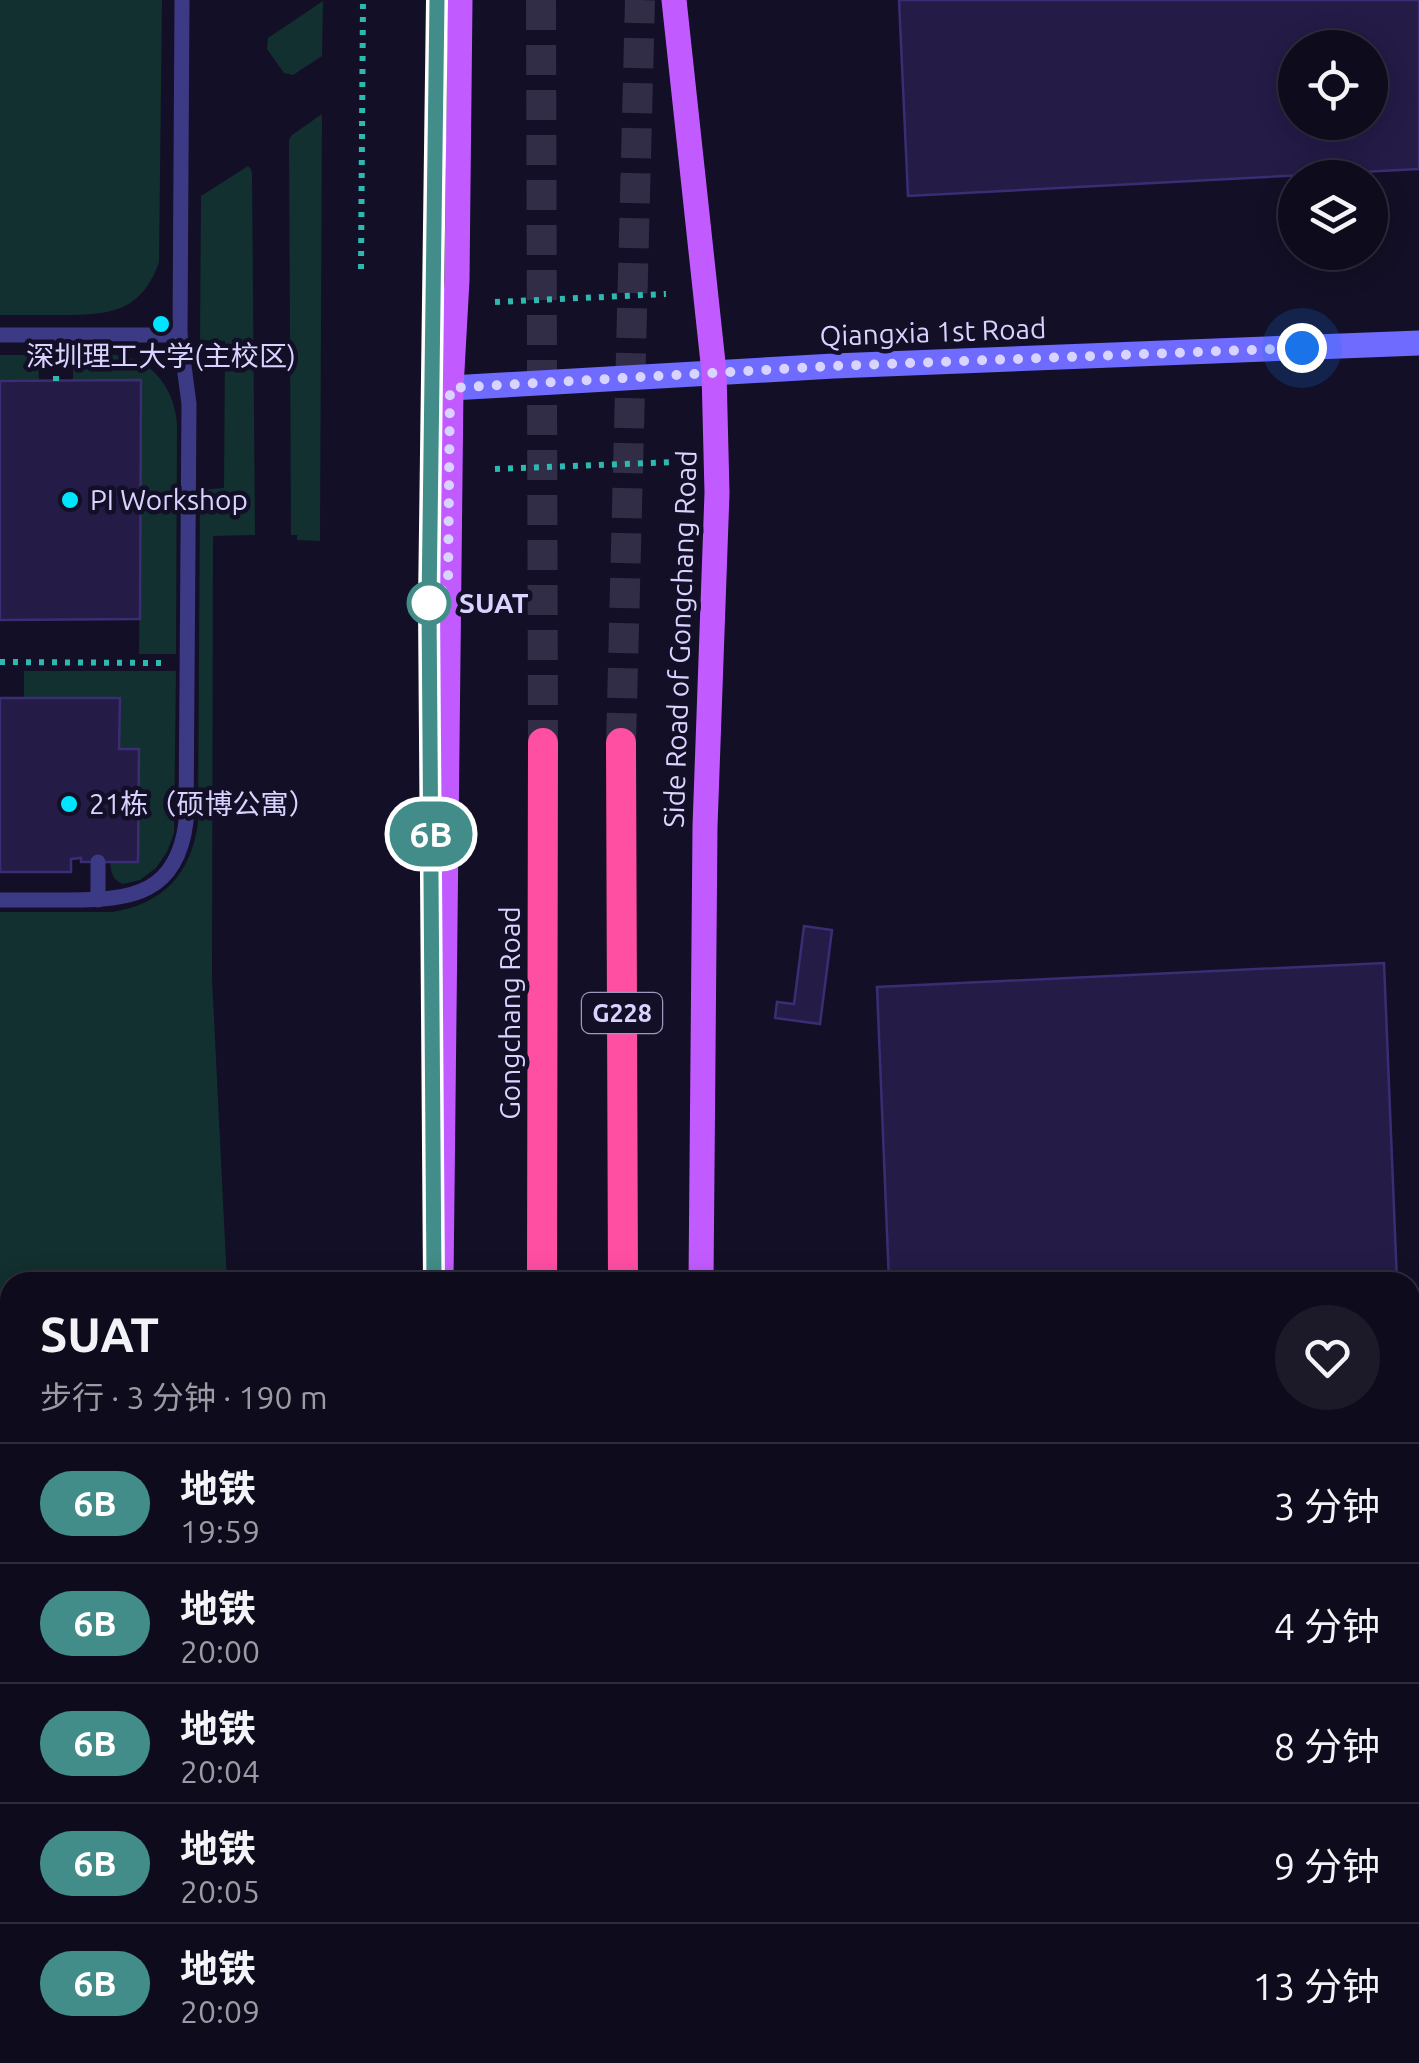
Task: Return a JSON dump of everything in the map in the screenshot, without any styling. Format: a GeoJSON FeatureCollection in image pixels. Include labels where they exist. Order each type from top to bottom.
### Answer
{"type":"FeatureCollection","features":[{"type":"Feature","properties":{"kind":"highway","name":"G228"},"geometry":{"type":"LineString","coordinates":[[621,743],[623,1272]]}},
{"type":"Feature","properties":{"kind":"highway","name":"Gongchang Road"},"geometry":{"type":"LineString","coordinates":[[542,1272],[543,744]]}},
{"type":"Feature","properties":{"kind":"main road"},"geometry":{"type":"LineString","coordinates":[[441,1272],[450,388],[457,280],[460,0]]}},
{"type":"Feature","properties":{"kind":"main road","name":"Side Road of Gongchang Road"},"geometry":{"type":"LineString","coordinates":[[674,0],[714,372],[717,492],[704,827],[702,1272]]}},
{"type":"Feature","properties":{"kind":"street","name":"Qiangxia 1st Road"},"geometry":{"type":"LineString","coordinates":[[450,388],[714,372],[1419,344]]}},
{"type":"Feature","properties":{"kind":"lane"},"geometry":{"type":"LineString","coordinates":[[0,900],[125,898],[162,878],[180,853],[186,822],[189,404],[180,335],[182,0]]}},
{"type":"Feature","properties":{"kind":"lane"},"geometry":{"type":"LineString","coordinates":[[0,335],[180,335]]}},
{"type":"Feature","properties":{"kind":"lane"},"geometry":{"type":"LineString","coordinates":[[98,862],[98,900]]}},
{"type":"Feature","properties":{"kind":"path"},"geometry":{"type":"LineString","coordinates":[[361,268],[363,0]]}},
{"type":"Feature","properties":{"kind":"path"},"geometry":{"type":"LineString","coordinates":[[495,302],[666,294]]}},
{"type":"Feature","properties":{"kind":"path"},"geometry":{"type":"LineString","coordinates":[[494,469],[674,462]]}},
{"type":"Feature","properties":{"kind":"path"},"geometry":{"type":"LineString","coordinates":[[0,662],[187,663]]}},
{"type":"Feature","properties":{"kind":"green space"},"geometry":{"type":"Polygon","coordinates":[[[0,0],[162,0],[159,262],[144,291],[123,307],[81,315],[0,315],[0,0]]]}},
{"type":"Feature","properties":{"kind":"green space"},"geometry":{"type":"Polygon","coordinates":[[[323,1],[322,56],[293,75],[284,73],[267,49],[268,38],[323,1]]]}},
{"type":"Feature","properties":{"kind":"green space"},"geometry":{"type":"Polygon","coordinates":[[[322,114],[320,541],[297,540],[297,535],[291,535],[289,140],[322,114]]]}},
{"type":"Feature","properties":{"kind":"green space"},"geometry":{"type":"Polygon","coordinates":[[[248,166],[251,169],[255,535],[213,536],[212,978],[227,1272],[0,1272],[0,912],[112,912],[146,902],[172,884],[181,871],[198,823],[200,490],[224,488],[225,341],[200,340],[201,196],[248,166]]]}},
{"type":"Feature","properties":{"kind":"green space"},"geometry":{"type":"Polygon","coordinates":[[[0,355],[38,355],[39,381],[0,381],[0,355]]]}},
{"type":"Feature","properties":{"kind":"green space"},"geometry":{"type":"Polygon","coordinates":[[[73,355],[121,356],[144,364],[161,380],[172,401],[177,424],[176,654],[139,654],[141,381],[73,380],[73,355]]]}},
{"type":"Feature","properties":{"kind":"green space"},"geometry":{"type":"Polygon","coordinates":[[[24,671],[176,671],[174,833],[156,868],[140,880],[123,884],[110,866],[110,862],[138,861],[139,749],[119,749],[119,698],[24,698],[24,671]]]}},
{"type":"Feature","properties":{"kind":"building"},"geometry":{"type":"Polygon","coordinates":[[[899,0],[1419,0],[1419,169],[1388,171],[1388,160],[1278,160],[1278,176],[908,196],[899,0]]]}},
{"type":"Feature","properties":{"kind":"building","name":"PI Workshop"},"geometry":{"type":"Polygon","coordinates":[[[141,380],[140,619],[0,620],[0,381],[141,380]]]}},
{"type":"Feature","properties":{"kind":"building","name":"21栋（硕博公寓）"},"geometry":{"type":"Polygon","coordinates":[[[0,698],[120,698],[119,749],[139,749],[138,862],[81,862],[81,858],[71,859],[71,872],[0,872],[0,698]]]}},
{"type":"Feature","properties":{"kind":"building"},"geometry":{"type":"Polygon","coordinates":[[[804,926],[832,930],[820,1024],[775,1018],[777,1002],[794,1004],[804,926]]]}},
{"type":"Feature","properties":{"kind":"building"},"geometry":{"type":"Polygon","coordinates":[[[1384,963],[1397,1272],[889,1272],[877,987],[1384,963]]]}},
{"type":"Feature","properties":{"kind":"tunnel"},"geometry":{"type":"LineString","coordinates":[[541,0],[543,743]]}},
{"type":"Feature","properties":{"kind":"tunnel"},"geometry":{"type":"LineString","coordinates":[[621,743],[640,0]]}},
{"type":"Feature","properties":{"kind":"metro line","name":"6B"},"geometry":{"type":"LineString","coordinates":[[434,1272],[429,604],[437,0]]}},
{"type":"Feature","properties":{"kind":"place","name":"深圳理工大学(主校区)"},"geometry":{"type":"Point","coordinates":[161,324]}},
{"type":"Feature","properties":{"kind":"place","name":"PI Workshop"},"geometry":{"type":"Point","coordinates":[70,500]}},
{"type":"Feature","properties":{"kind":"place","name":"SUAT"},"geometry":{"type":"Point","coordinates":[429,603]}},
{"type":"Feature","properties":{"kind":"place","name":"21栋（硕博公寓）"},"geometry":{"type":"Point","coordinates":[69,804]}},
{"type":"Feature","properties":{"kind":"route"},"geometry":{"type":"LineString","coordinates":[[429,603],[448,585],[450,388],[834,366],[1302,348]]}}]}
